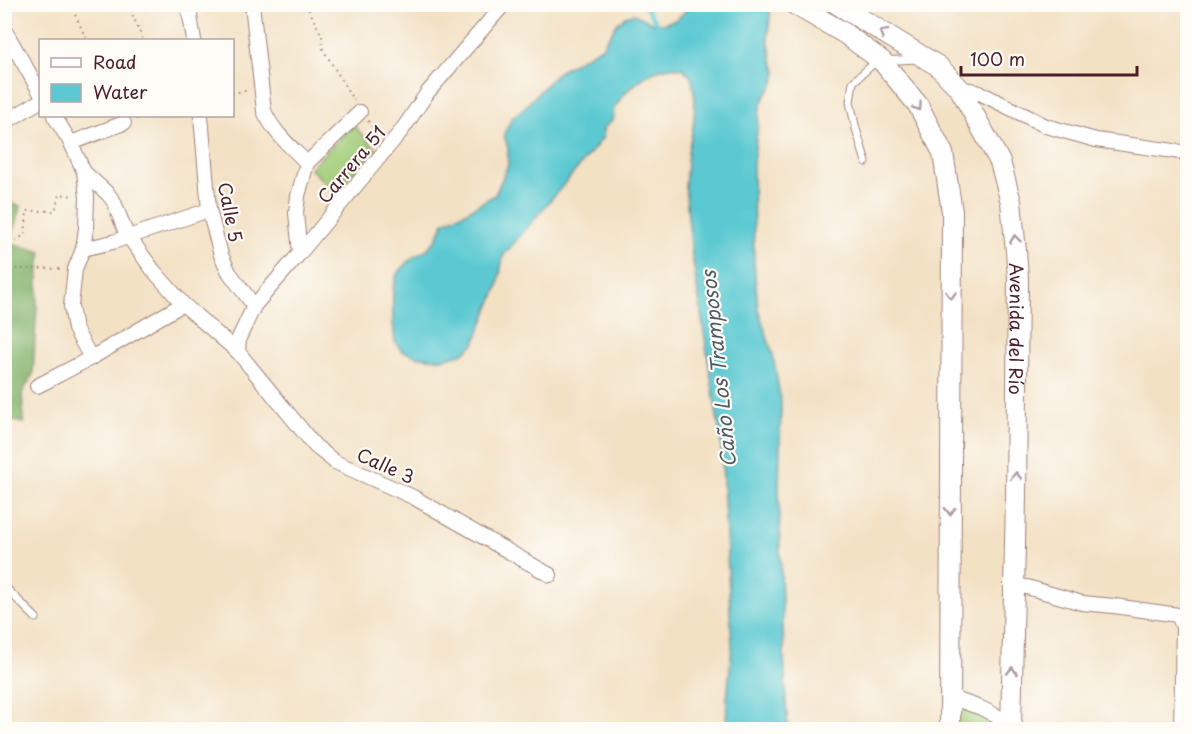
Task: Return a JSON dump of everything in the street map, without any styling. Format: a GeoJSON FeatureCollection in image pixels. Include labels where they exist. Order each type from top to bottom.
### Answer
{"type":"FeatureCollection","features":[{"type":"Feature","properties":{"kind":"main road","name":"Avenida del Río"},"geometry":{"type":"LineString","coordinates":[[837,4],[938,66],[960,89],[1000,162],[1011,202],[1018,289],[1014,727]]}},
{"type":"Feature","properties":{"kind":"main road"},"geometry":{"type":"LineString","coordinates":[[786,7],[844,33],[882,61],[918,105],[943,153],[952,212],[950,729]]}},
{"type":"Feature","properties":{"kind":"street"},"geometry":{"type":"LineString","coordinates":[[188,4],[194,39]]}},
{"type":"Feature","properties":{"kind":"street"},"geometry":{"type":"LineString","coordinates":[[252,4],[264,111],[270,125],[307,163]]}},
{"type":"Feature","properties":{"kind":"street","name":"Carrera 51"},"geometry":{"type":"LineString","coordinates":[[238,352],[239,338],[254,306],[389,146],[428,92],[504,4]]}},
{"type":"Feature","properties":{"kind":"street"},"geometry":{"type":"LineString","coordinates":[[4,29],[39,90]]}},
{"type":"Feature","properties":{"kind":"street"},"geometry":{"type":"LineString","coordinates":[[960,89],[982,94],[1046,126],[1096,140],[1188,153]]}},
{"type":"Feature","properties":{"kind":"street"},"geometry":{"type":"LineString","coordinates":[[4,123],[39,102]]}},
{"type":"Feature","properties":{"kind":"street"},"geometry":{"type":"LineString","coordinates":[[300,253],[296,213],[307,163],[360,112]]}},
{"type":"Feature","properties":{"kind":"street"},"geometry":{"type":"LineString","coordinates":[[55,117],[71,143],[84,172],[87,197],[83,249],[75,269],[71,306],[75,329],[91,358]]}},
{"type":"Feature","properties":{"kind":"street","name":"Calle 5"},"geometry":{"type":"LineString","coordinates":[[201,117],[209,210],[221,255],[229,272],[254,306]]}},
{"type":"Feature","properties":{"kind":"street"},"geometry":{"type":"LineString","coordinates":[[71,143],[124,123]]}},
{"type":"Feature","properties":{"kind":"street","name":"Calle 3"},"geometry":{"type":"LineString","coordinates":[[84,172],[114,202],[128,237],[153,270],[183,304],[238,352],[315,446],[335,462],[413,497],[550,575]]}},
{"type":"Feature","properties":{"kind":"street"},"geometry":{"type":"LineString","coordinates":[[83,249],[113,242],[209,210]]}},
{"type":"Feature","properties":{"kind":"street"},"geometry":{"type":"LineString","coordinates":[[37,386],[91,358],[183,304]]}},
{"type":"Feature","properties":{"kind":"street"},"geometry":{"type":"LineString","coordinates":[[1014,586],[1027,587],[1082,603],[1178,615],[1183,627],[1181,729]]}},
{"type":"Feature","properties":{"kind":"street"},"geometry":{"type":"LineString","coordinates":[[949,697],[981,708],[1014,727]]}},
{"type":"Feature","properties":{"kind":"lane"},"geometry":{"type":"LineString","coordinates":[[866,162],[849,102],[853,82],[872,65],[882,61],[925,58]]}},
{"type":"Feature","properties":{"kind":"lane"},"geometry":{"type":"LineString","coordinates":[[4,586],[36,618]]}},
{"type":"Feature","properties":{"kind":"path"},"geometry":{"type":"LineString","coordinates":[[70,4],[87,39]]}},
{"type":"Feature","properties":{"kind":"path"},"geometry":{"type":"LineString","coordinates":[[128,4],[142,39]]}},
{"type":"Feature","properties":{"kind":"path"},"geometry":{"type":"LineString","coordinates":[[306,4],[322,36],[323,49],[360,112],[389,146]]}},
{"type":"Feature","properties":{"kind":"path"},"geometry":{"type":"LineString","coordinates":[[769,4],[786,7]]}},
{"type":"Feature","properties":{"kind":"path"},"geometry":{"type":"LineString","coordinates":[[234,93],[260,87]]}},
{"type":"Feature","properties":{"kind":"path"},"geometry":{"type":"LineString","coordinates":[[4,242],[10,243],[25,235],[27,211],[55,211],[60,194],[87,197]]}},
{"type":"Feature","properties":{"kind":"path"},"geometry":{"type":"LineString","coordinates":[[4,268],[75,269]]}},
{"type":"Feature","properties":{"kind":"green space"},"geometry":{"type":"Polygon","coordinates":[[[353,125],[377,150],[334,192],[310,168],[353,125]]]}},
{"type":"Feature","properties":{"kind":"green space"},"geometry":{"type":"Polygon","coordinates":[[[5,202],[21,206],[11,243],[42,252],[39,268],[33,374],[22,393],[24,423],[5,419],[5,202]]]}},
{"type":"Feature","properties":{"kind":"green space"},"geometry":{"type":"Polygon","coordinates":[[[964,708],[1000,718],[1004,729],[958,730],[959,715],[964,708]]]}},
{"type":"Feature","properties":{"kind":"water","name":"Caño Los Tramposos"},"geometry":{"type":"Polygon","coordinates":[[[691,5],[771,5],[768,38],[777,73],[760,108],[753,163],[754,263],[758,309],[773,355],[781,403],[780,550],[788,729],[726,729],[732,647],[721,442],[692,255],[685,186],[694,121],[695,97],[691,76],[682,68],[669,67],[654,71],[627,91],[614,108],[613,119],[603,129],[603,137],[503,256],[498,286],[474,344],[462,354],[440,359],[420,357],[402,351],[395,342],[393,289],[397,274],[412,258],[425,251],[436,240],[444,222],[495,195],[508,165],[508,148],[504,134],[512,118],[558,72],[602,47],[617,24],[626,16],[634,14],[658,25],[676,20],[691,5]]]}},
{"type":"Feature","properties":{"kind":"waterway"},"geometry":{"type":"LineString","coordinates":[[643,4],[658,25]]}}]}
